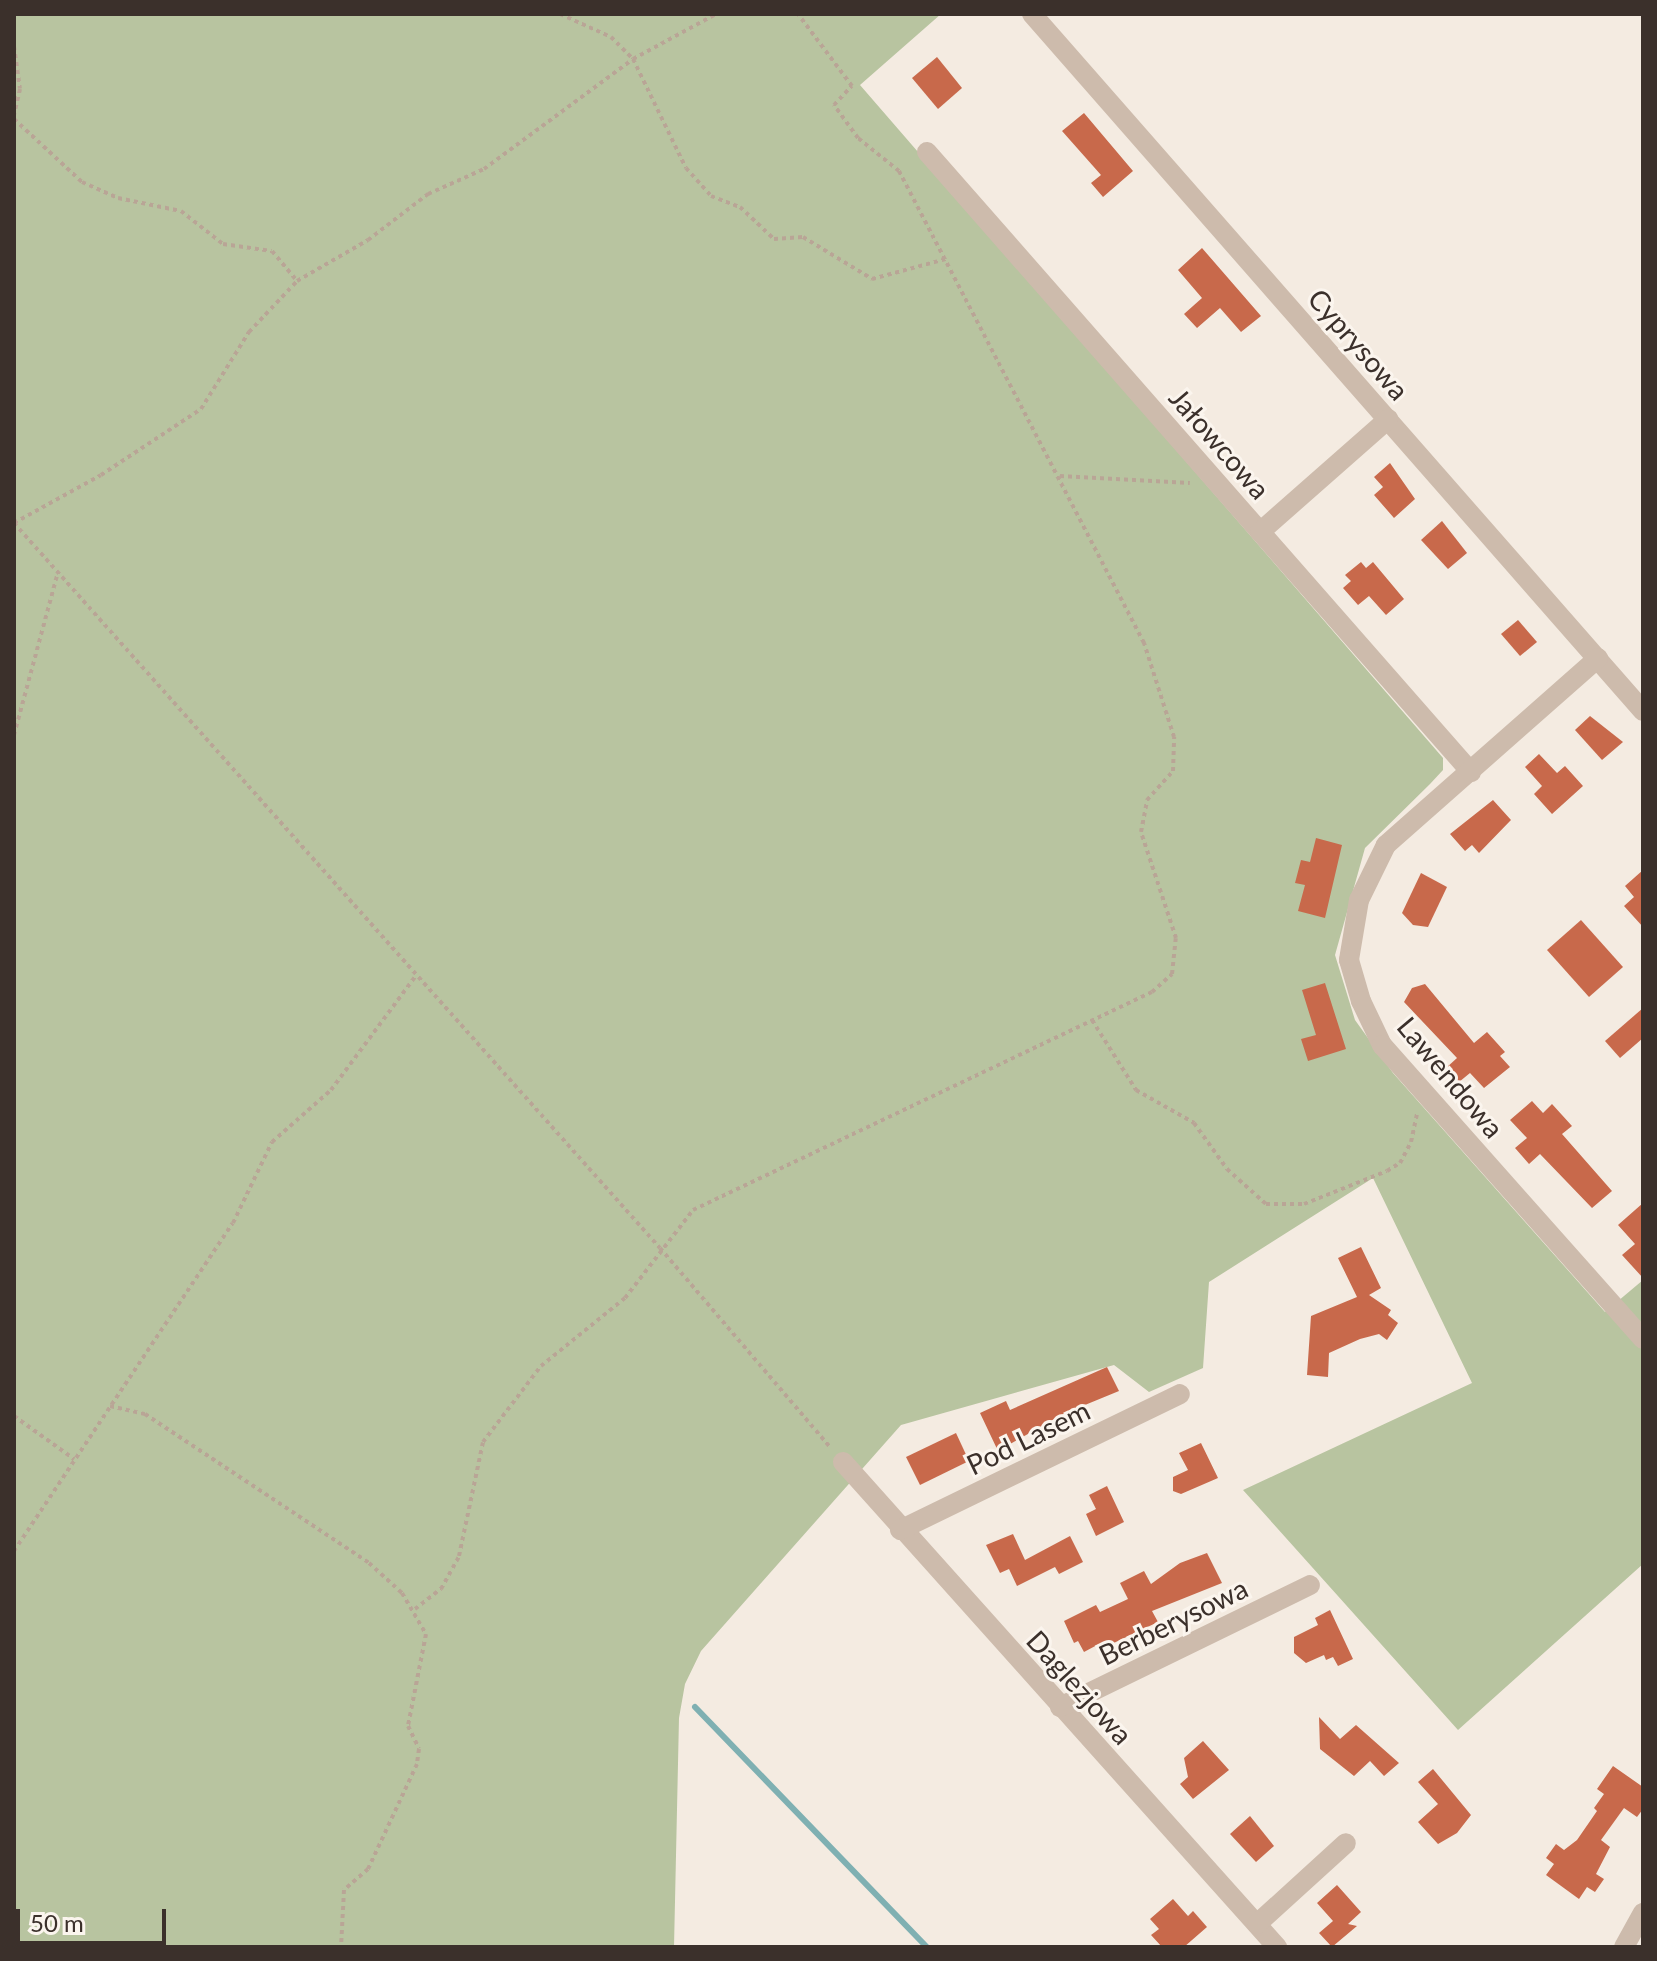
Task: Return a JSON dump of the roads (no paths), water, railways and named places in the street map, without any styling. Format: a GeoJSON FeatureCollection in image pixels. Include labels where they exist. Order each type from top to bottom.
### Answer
{"type":"FeatureCollection","features":[{"type":"Feature","properties":{"kind":"street","name":"Cyprysowa"},"geometry":{"type":"LineString","coordinates":[[1032,14],[1643,711]]}},
{"type":"Feature","properties":{"kind":"street","name":"Jałowcowa"},"geometry":{"type":"LineString","coordinates":[[927,152],[1471,772]]}},
{"type":"Feature","properties":{"kind":"street"},"geometry":{"type":"LineString","coordinates":[[1260,532],[1388,419]]}},
{"type":"Feature","properties":{"kind":"street","name":"Lawendowa"},"geometry":{"type":"LineString","coordinates":[[1598,658],[1386,845],[1372,869],[1352,930],[1349,960],[1361,1001],[1382,1045],[1643,1339]]}},
{"type":"Feature","properties":{"kind":"street","name":"Pod Lasem"},"geometry":{"type":"LineString","coordinates":[[900,1530],[1180,1394]]}},
{"type":"Feature","properties":{"kind":"street","name":"Daglezjowa"},"geometry":{"type":"LineString","coordinates":[[843,1462],[900,1530],[1277,1947]]}},
{"type":"Feature","properties":{"kind":"street","name":"Berberysowa"},"geometry":{"type":"LineString","coordinates":[[1060,1707],[1310,1585]]}},
{"type":"Feature","properties":{"kind":"street"},"geometry":{"type":"LineString","coordinates":[[1257,1924],[1346,1843]]}},
{"type":"Feature","properties":{"kind":"street"},"geometry":{"type":"LineString","coordinates":[[1624,1947],[1643,1913]]}},
{"type":"Feature","properties":{"kind":"waterway"},"geometry":{"type":"LineString","coordinates":[[695,1707],[927,1947]]}}]}
